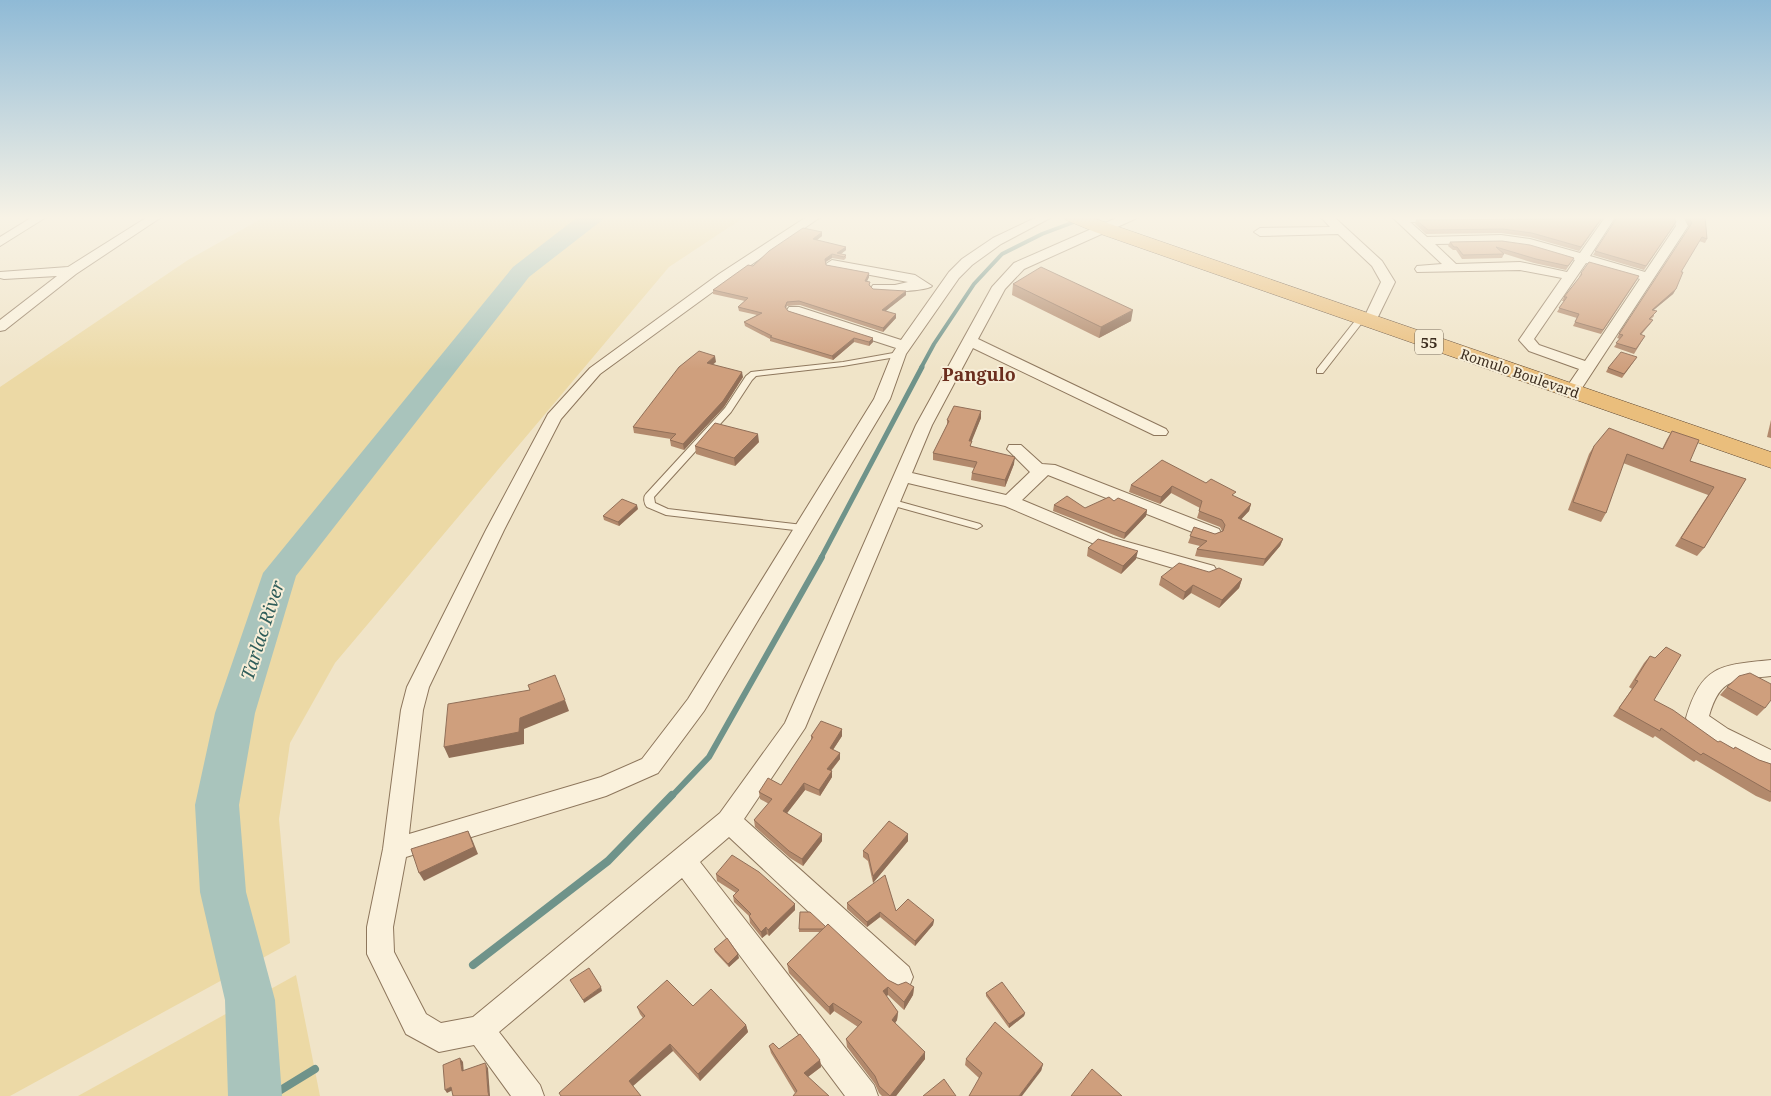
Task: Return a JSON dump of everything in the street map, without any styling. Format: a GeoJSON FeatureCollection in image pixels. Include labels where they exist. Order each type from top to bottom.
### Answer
{"type":"FeatureCollection","features":[{"type":"Feature","properties":{"kind":"highway","name":"Romulo Boulevard"},"geometry":{"type":"LineString","coordinates":[[1213,267],[1771,460]]}},
{"type":"Feature","properties":{"kind":"street"},"geometry":{"type":"LineString","coordinates":[[0,328],[78,267]]}},
{"type":"Feature","properties":{"kind":"street"},"geometry":{"type":"LineString","coordinates":[[739,267],[595,371],[554,417],[495,530],[418,687],[412,710],[395,849],[380,927],[381,954],[416,1024],[439,1038],[480,1030],[684,861],[729,821],[794,728],[924,425],[999,287],[1018,267]]}},
{"type":"Feature","properties":{"kind":"street"},"geometry":{"type":"LineString","coordinates":[[850,267],[910,278],[925,286]]}},
{"type":"Feature","properties":{"kind":"street"},"geometry":{"type":"LineString","coordinates":[[395,849],[606,786],[650,766],[696,704],[882,399],[902,350],[945,288],[963,267]]}},
{"type":"Feature","properties":{"kind":"street"},"geometry":{"type":"LineString","coordinates":[[1365,320],[1388,282],[1379,267]]}},
{"type":"Feature","properties":{"kind":"street"},"geometry":{"type":"LineString","coordinates":[[1422,269],[1482,267]]}},
{"type":"Feature","properties":{"kind":"street"},"geometry":{"type":"LineString","coordinates":[[1521,267],[1548,289]]}},
{"type":"Feature","properties":{"kind":"street"},"geometry":{"type":"LineString","coordinates":[[1526,267],[1569,276]]}},
{"type":"Feature","properties":{"kind":"street"},"geometry":{"type":"LineString","coordinates":[[1576,267],[1569,276],[1548,289],[1526,340],[1534,348],[1588,367]]}},
{"type":"Feature","properties":{"kind":"street"},"geometry":{"type":"LineString","coordinates":[[1616,267],[1649,277]]}},
{"type":"Feature","properties":{"kind":"street"},"geometry":{"type":"LineString","coordinates":[[1572,391],[1655,267]]}},
{"type":"Feature","properties":{"kind":"street"},"geometry":{"type":"LineString","coordinates":[[4,275],[71,272]]}},
{"type":"Feature","properties":{"kind":"street"},"geometry":{"type":"LineString","coordinates":[[878,288],[895,289],[912,285],[945,288]]}},
{"type":"Feature","properties":{"kind":"street"},"geometry":{"type":"LineString","coordinates":[[794,310],[902,350]]}},
{"type":"Feature","properties":{"kind":"street"},"geometry":{"type":"LineString","coordinates":[[970,341],[1160,432]]}},
{"type":"Feature","properties":{"kind":"street"},"geometry":{"type":"LineString","coordinates":[[1015,449],[1041,472]]}},
{"type":"Feature","properties":{"kind":"street"},"geometry":{"type":"LineString","coordinates":[[1010,502],[1043,469],[1050,469],[1212,533]]}},
{"type":"Feature","properties":{"kind":"street"},"geometry":{"type":"LineString","coordinates":[[901,476],[1010,502],[1106,542],[1207,571]]}},
{"type":"Feature","properties":{"kind":"street"},"geometry":{"type":"LineString","coordinates":[[1771,668],[1732,672],[1713,682],[1702,696],[1697,718],[1701,724],[1710,730],[1771,761]]}},
{"type":"Feature","properties":{"kind":"street"},"geometry":{"type":"LineString","coordinates":[[729,821],[899,977]]}},
{"type":"Feature","properties":{"kind":"street"},"geometry":{"type":"LineString","coordinates":[[684,861],[863,1096]]}},
{"type":"Feature","properties":{"kind":"street"},"geometry":{"type":"LineString","coordinates":[[480,1030],[529,1096]]}},
{"type":"Feature","properties":{"kind":"lane"},"geometry":{"type":"LineString","coordinates":[[1320,371],[1365,320]]}},
{"type":"Feature","properties":{"kind":"lane"},"geometry":{"type":"LineString","coordinates":[[803,528],[666,512],[650,505],[649,496],[728,410],[749,378],[754,374],[843,364],[902,350]]}},
{"type":"Feature","properties":{"kind":"lane"},"geometry":{"type":"LineString","coordinates":[[890,502],[977,526]]}},
{"type":"Feature","properties":{"kind":"sand"},"geometry":{"type":"Polygon","coordinates":[[[177,267],[669,267],[335,663],[290,743],[279,819],[290,943],[10,1096],[0,1096],[0,387],[177,267]]]}},
{"type":"Feature","properties":{"kind":"sand"},"geometry":{"type":"Polygon","coordinates":[[[296,975],[320,1096],[78,1096],[296,975]]]}},
{"type":"Feature","properties":{"kind":"building"},"geometry":{"type":"Polygon","coordinates":[[[745,267],[838,267],[869,273],[865,281],[870,282],[869,285],[873,289],[906,291],[882,310],[896,314],[883,328],[799,301],[787,302],[785,307],[788,311],[873,338],[869,342],[854,338],[832,356],[770,337],[772,336],[744,322],[762,313],[738,307],[748,298],[713,290],[745,267]]]}},
{"type":"Feature","properties":{"kind":"building"},"geometry":{"type":"Polygon","coordinates":[[[1041,267],[1133,310],[1101,327],[1013,284],[1041,267]]]}},
{"type":"Feature","properties":{"kind":"building"},"geometry":{"type":"Polygon","coordinates":[[[1585,267],[1607,267],[1639,276],[1603,330],[1575,322],[1579,314],[1559,308],[1567,297],[1564,297],[1585,267]]]}},
{"type":"Feature","properties":{"kind":"building"},"geometry":{"type":"Polygon","coordinates":[[[1663,267],[1684,267],[1676,289],[1652,310],[1657,311],[1649,319],[1653,320],[1640,334],[1645,336],[1636,349],[1616,343],[1623,335],[1619,334],[1663,267]]]}},
{"type":"Feature","properties":{"kind":"building"},"geometry":{"type":"Polygon","coordinates":[[[699,351],[715,356],[707,363],[742,372],[723,401],[683,444],[670,440],[676,434],[633,427],[679,367],[699,351]]]}},
{"type":"Feature","properties":{"kind":"building"},"geometry":{"type":"Polygon","coordinates":[[[1621,352],[1637,357],[1624,374],[1608,368],[1621,352]]]}},
{"type":"Feature","properties":{"kind":"building"},"geometry":{"type":"Polygon","coordinates":[[[954,406],[981,411],[969,441],[972,441],[970,446],[1015,457],[1005,480],[972,473],[977,462],[933,453],[949,421],[947,420],[954,406]]]}},
{"type":"Feature","properties":{"kind":"building"},"geometry":{"type":"Polygon","coordinates":[[[715,423],[758,434],[734,458],[695,446],[715,423]]]}},
{"type":"Feature","properties":{"kind":"building"},"geometry":{"type":"Polygon","coordinates":[[[1609,428],[1663,449],[1672,431],[1699,440],[1690,461],[1746,479],[1704,548],[1681,538],[1714,487],[1627,454],[1606,513],[1573,502],[1594,446],[1609,428]]]}},
{"type":"Feature","properties":{"kind":"building"},"geometry":{"type":"Polygon","coordinates":[[[1162,460],[1206,483],[1211,479],[1236,492],[1232,495],[1251,504],[1238,518],[1283,539],[1265,559],[1197,549],[1207,541],[1190,536],[1194,527],[1215,534],[1223,531],[1225,525],[1222,520],[1199,511],[1202,501],[1172,486],[1161,497],[1131,485],[1162,460]]]}},
{"type":"Feature","properties":{"kind":"building"},"geometry":{"type":"Polygon","coordinates":[[[1067,496],[1085,508],[1109,497],[1114,501],[1118,498],[1147,510],[1125,533],[1054,505],[1067,496]]]}},
{"type":"Feature","properties":{"kind":"building"},"geometry":{"type":"Polygon","coordinates":[[[622,499],[637,505],[618,522],[603,516],[622,499]]]}},
{"type":"Feature","properties":{"kind":"building"},"geometry":{"type":"Polygon","coordinates":[[[1098,539],[1138,551],[1123,566],[1088,548],[1098,539]]]}},
{"type":"Feature","properties":{"kind":"building"},"geometry":{"type":"Polygon","coordinates":[[[1179,563],[1209,572],[1219,568],[1242,579],[1222,600],[1193,585],[1185,592],[1161,577],[1179,563]]]}},
{"type":"Feature","properties":{"kind":"building"},"geometry":{"type":"Polygon","coordinates":[[[1666,647],[1681,655],[1654,700],[1673,710],[1718,742],[1720,741],[1734,749],[1735,747],[1759,760],[1771,764],[1771,792],[1703,753],[1701,755],[1661,728],[1660,731],[1619,708],[1638,681],[1635,680],[1650,656],[1655,658],[1666,647]]]}},
{"type":"Feature","properties":{"kind":"building"},"geometry":{"type":"Polygon","coordinates":[[[1750,673],[1771,684],[1771,700],[1765,708],[1727,687],[1739,676],[1750,673]]]}},
{"type":"Feature","properties":{"kind":"building"},"geometry":{"type":"Polygon","coordinates":[[[555,675],[565,700],[520,718],[519,732],[444,747],[448,704],[530,690],[528,685],[555,675]]]}},
{"type":"Feature","properties":{"kind":"building"},"geometry":{"type":"Polygon","coordinates":[[[821,721],[842,729],[830,748],[840,753],[827,769],[832,771],[819,790],[804,783],[783,811],[822,834],[802,859],[789,851],[754,820],[772,799],[759,792],[768,778],[781,785],[813,737],[811,736],[821,721]]]}},
{"type":"Feature","properties":{"kind":"building"},"geometry":{"type":"Polygon","coordinates":[[[889,821],[908,834],[873,876],[868,854],[863,851],[889,821]]]}},
{"type":"Feature","properties":{"kind":"building"},"geometry":{"type":"Polygon","coordinates":[[[468,831],[474,847],[419,873],[411,849],[468,831]]]}},
{"type":"Feature","properties":{"kind":"building"},"geometry":{"type":"Polygon","coordinates":[[[732,855],[759,872],[795,904],[768,930],[766,927],[761,932],[749,916],[751,914],[733,896],[739,890],[716,874],[732,855]]]}},
{"type":"Feature","properties":{"kind":"building"},"geometry":{"type":"Polygon","coordinates":[[[885,875],[896,911],[908,899],[934,920],[915,941],[880,912],[867,922],[847,903],[885,875]]]}},
{"type":"Feature","properties":{"kind":"building"},"geometry":{"type":"Polygon","coordinates":[[[800,912],[810,912],[826,927],[823,929],[799,929],[800,912]]]}},
{"type":"Feature","properties":{"kind":"building"},"geometry":{"type":"Polygon","coordinates":[[[828,924],[888,980],[898,985],[906,982],[914,987],[904,1002],[888,987],[883,991],[898,1012],[892,1020],[925,1052],[890,1096],[879,1086],[875,1076],[846,1039],[862,1022],[833,1003],[829,1007],[787,964],[828,924]]]}},
{"type":"Feature","properties":{"kind":"building"},"geometry":{"type":"Polygon","coordinates":[[[727,938],[738,954],[728,964],[714,949],[727,938]]]}},
{"type":"Feature","properties":{"kind":"building"},"geometry":{"type":"Polygon","coordinates":[[[589,968],[601,987],[583,1000],[570,980],[589,968]]]}},
{"type":"Feature","properties":{"kind":"building"},"geometry":{"type":"Polygon","coordinates":[[[667,980],[693,1006],[711,989],[746,1025],[698,1074],[670,1044],[629,1081],[641,1096],[561,1096],[559,1093],[645,1016],[637,1007],[667,980]]]}},
{"type":"Feature","properties":{"kind":"building"},"geometry":{"type":"Polygon","coordinates":[[[1002,982],[1025,1013],[1009,1024],[986,993],[1002,982]]]}},
{"type":"Feature","properties":{"kind":"building"},"geometry":{"type":"Polygon","coordinates":[[[995,1022],[1043,1064],[1019,1096],[969,1096],[982,1073],[966,1059],[995,1022]]]}},
{"type":"Feature","properties":{"kind":"building"},"geometry":{"type":"Polygon","coordinates":[[[800,1034],[820,1060],[804,1073],[829,1096],[793,1096],[797,1091],[769,1046],[773,1043],[779,1049],[800,1034]]]}},
{"type":"Feature","properties":{"kind":"building"},"geometry":{"type":"Polygon","coordinates":[[[460,1058],[462,1071],[485,1063],[489,1096],[453,1096],[451,1087],[445,1090],[443,1065],[460,1058]]]}},
{"type":"Feature","properties":{"kind":"building"},"geometry":{"type":"Polygon","coordinates":[[[1092,1069],[1122,1096],[1071,1096],[1092,1069]]]}},
{"type":"Feature","properties":{"kind":"building"},"geometry":{"type":"Polygon","coordinates":[[[944,1079],[956,1096],[923,1096],[944,1079]]]}},
{"type":"Feature","properties":{"kind":"waterway","name":"Tarlac River"},"geometry":{"type":"LineString","coordinates":[[255,1096],[250,1000],[223,892],[217,805],[235,713],[280,573],[521,272],[527,267]]}},
{"type":"Feature","properties":{"kind":"waterway"},"geometry":{"type":"LineString","coordinates":[[921,368],[934,344],[974,284],[990,267]]}},
{"type":"Feature","properties":{"kind":"waterway"},"geometry":{"type":"LineString","coordinates":[[821,558],[922,367]]}},
{"type":"Feature","properties":{"kind":"waterway"},"geometry":{"type":"LineString","coordinates":[[671,797],[709,757],[822,557]]}},
{"type":"Feature","properties":{"kind":"waterway"},"geometry":{"type":"LineString","coordinates":[[473,965],[608,861],[672,795]]}},
{"type":"Feature","properties":{"kind":"waterway"},"geometry":{"type":"LineString","coordinates":[[271,1096],[315,1069]]}},
{"type":"Feature","properties":{"kind":"district","name":"Pangulo"},"geometry":{"type":"Point","coordinates":[979,374]}}]}
